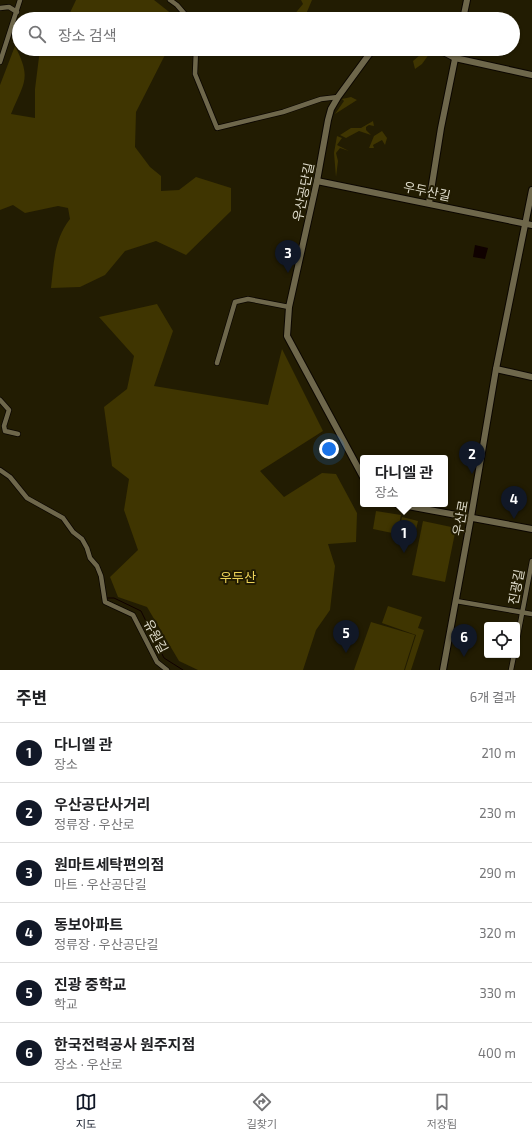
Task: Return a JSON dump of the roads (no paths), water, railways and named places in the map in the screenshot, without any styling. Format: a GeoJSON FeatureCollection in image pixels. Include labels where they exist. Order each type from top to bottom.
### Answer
{"type":"FeatureCollection","features":[{"type":"Feature","properties":{"kind":"street"},"geometry":{"type":"LineString","coordinates":[[0,8],[9,7],[17,12],[20,0]]}},
{"type":"Feature","properties":{"kind":"street"},"geometry":{"type":"LineString","coordinates":[[170,0],[183,12]]}},
{"type":"Feature","properties":{"kind":"street"},"geometry":{"type":"LineString","coordinates":[[464,12],[467,0]]}},
{"type":"Feature","properties":{"kind":"street"},"geometry":{"type":"LineString","coordinates":[[0,62],[12,27]]}},
{"type":"Feature","properties":{"kind":"street"},"geometry":{"type":"LineString","coordinates":[[196,56],[195,74],[217,128],[284,112],[321,99],[338,97]]}},
{"type":"Feature","properties":{"kind":"street","name":"우산공단길"},"geometry":{"type":"LineString","coordinates":[[360,471],[287,336],[289,307],[317,181],[331,109],[368,56]]}},
{"type":"Feature","properties":{"kind":"street"},"geometry":{"type":"LineString","coordinates":[[451,56],[532,74]]}},
{"type":"Feature","properties":{"kind":"street"},"geometry":{"type":"LineString","coordinates":[[429,202],[455,58]]}},
{"type":"Feature","properties":{"kind":"street","name":"우두산길"},"geometry":{"type":"LineString","coordinates":[[317,181],[429,202],[529,224]]}},
{"type":"Feature","properties":{"kind":"street","name":"우산로"},"geometry":{"type":"LineString","coordinates":[[443,670],[496,369],[529,224],[532,190]]}},
{"type":"Feature","properties":{"kind":"street"},"geometry":{"type":"LineString","coordinates":[[217,363],[235,302],[248,299],[289,307]]}},
{"type":"Feature","properties":{"kind":"street"},"geometry":{"type":"LineString","coordinates":[[496,369],[532,377]]}},
{"type":"Feature","properties":{"kind":"street"},"geometry":{"type":"LineString","coordinates":[[0,400],[9,410],[4,426],[5,431],[18,434]]}},
{"type":"Feature","properties":{"kind":"street","name":"유원길"},"geometry":{"type":"LineString","coordinates":[[0,470],[10,476],[27,498],[63,518],[74,532],[82,539],[88,548],[90,558],[97,566],[101,576],[104,600],[133,615],[158,662],[167,670]]}},
{"type":"Feature","properties":{"kind":"street"},"geometry":{"type":"LineString","coordinates":[[414,507],[532,529]]}},
{"type":"Feature","properties":{"kind":"street","name":"진광길"},"geometry":{"type":"LineString","coordinates":[[520,623],[532,561]]}},
{"type":"Feature","properties":{"kind":"street"},"geometry":{"type":"LineString","coordinates":[[456,601],[532,614]]}},
{"type":"Feature","properties":{"kind":"street"},"geometry":{"type":"LineString","coordinates":[[511,670],[513,658]]}},
{"type":"Feature","properties":{"kind":"waterway"},"geometry":{"type":"LineString","coordinates":[[107,598],[114,598],[141,611],[164,658],[183,670]]}},
{"type":"Feature","properties":{"kind":"place","name":"원마트세탁편의점"},"geometry":{"type":"Point","coordinates":[288,273]}},
{"type":"Feature","properties":{"kind":"place","name":"우산공단사거리"},"geometry":{"type":"Point","coordinates":[472,474]}},
{"type":"Feature","properties":{"kind":"place","name":"동보아파트"},"geometry":{"type":"Point","coordinates":[514,519]}},
{"type":"Feature","properties":{"kind":"place","name":"다니엘 관"},"geometry":{"type":"Point","coordinates":[404,553]}},
{"type":"Feature","properties":{"kind":"place","name":"진광 중학교"},"geometry":{"type":"Point","coordinates":[346,653]}},
{"type":"Feature","properties":{"kind":"place","name":"한국전력공사 원주지점"},"geometry":{"type":"Point","coordinates":[464,657]}},
{"type":"Feature","properties":{"kind":"park label","name":"우두산"},"geometry":{"type":"Point","coordinates":[238,577]}}]}
